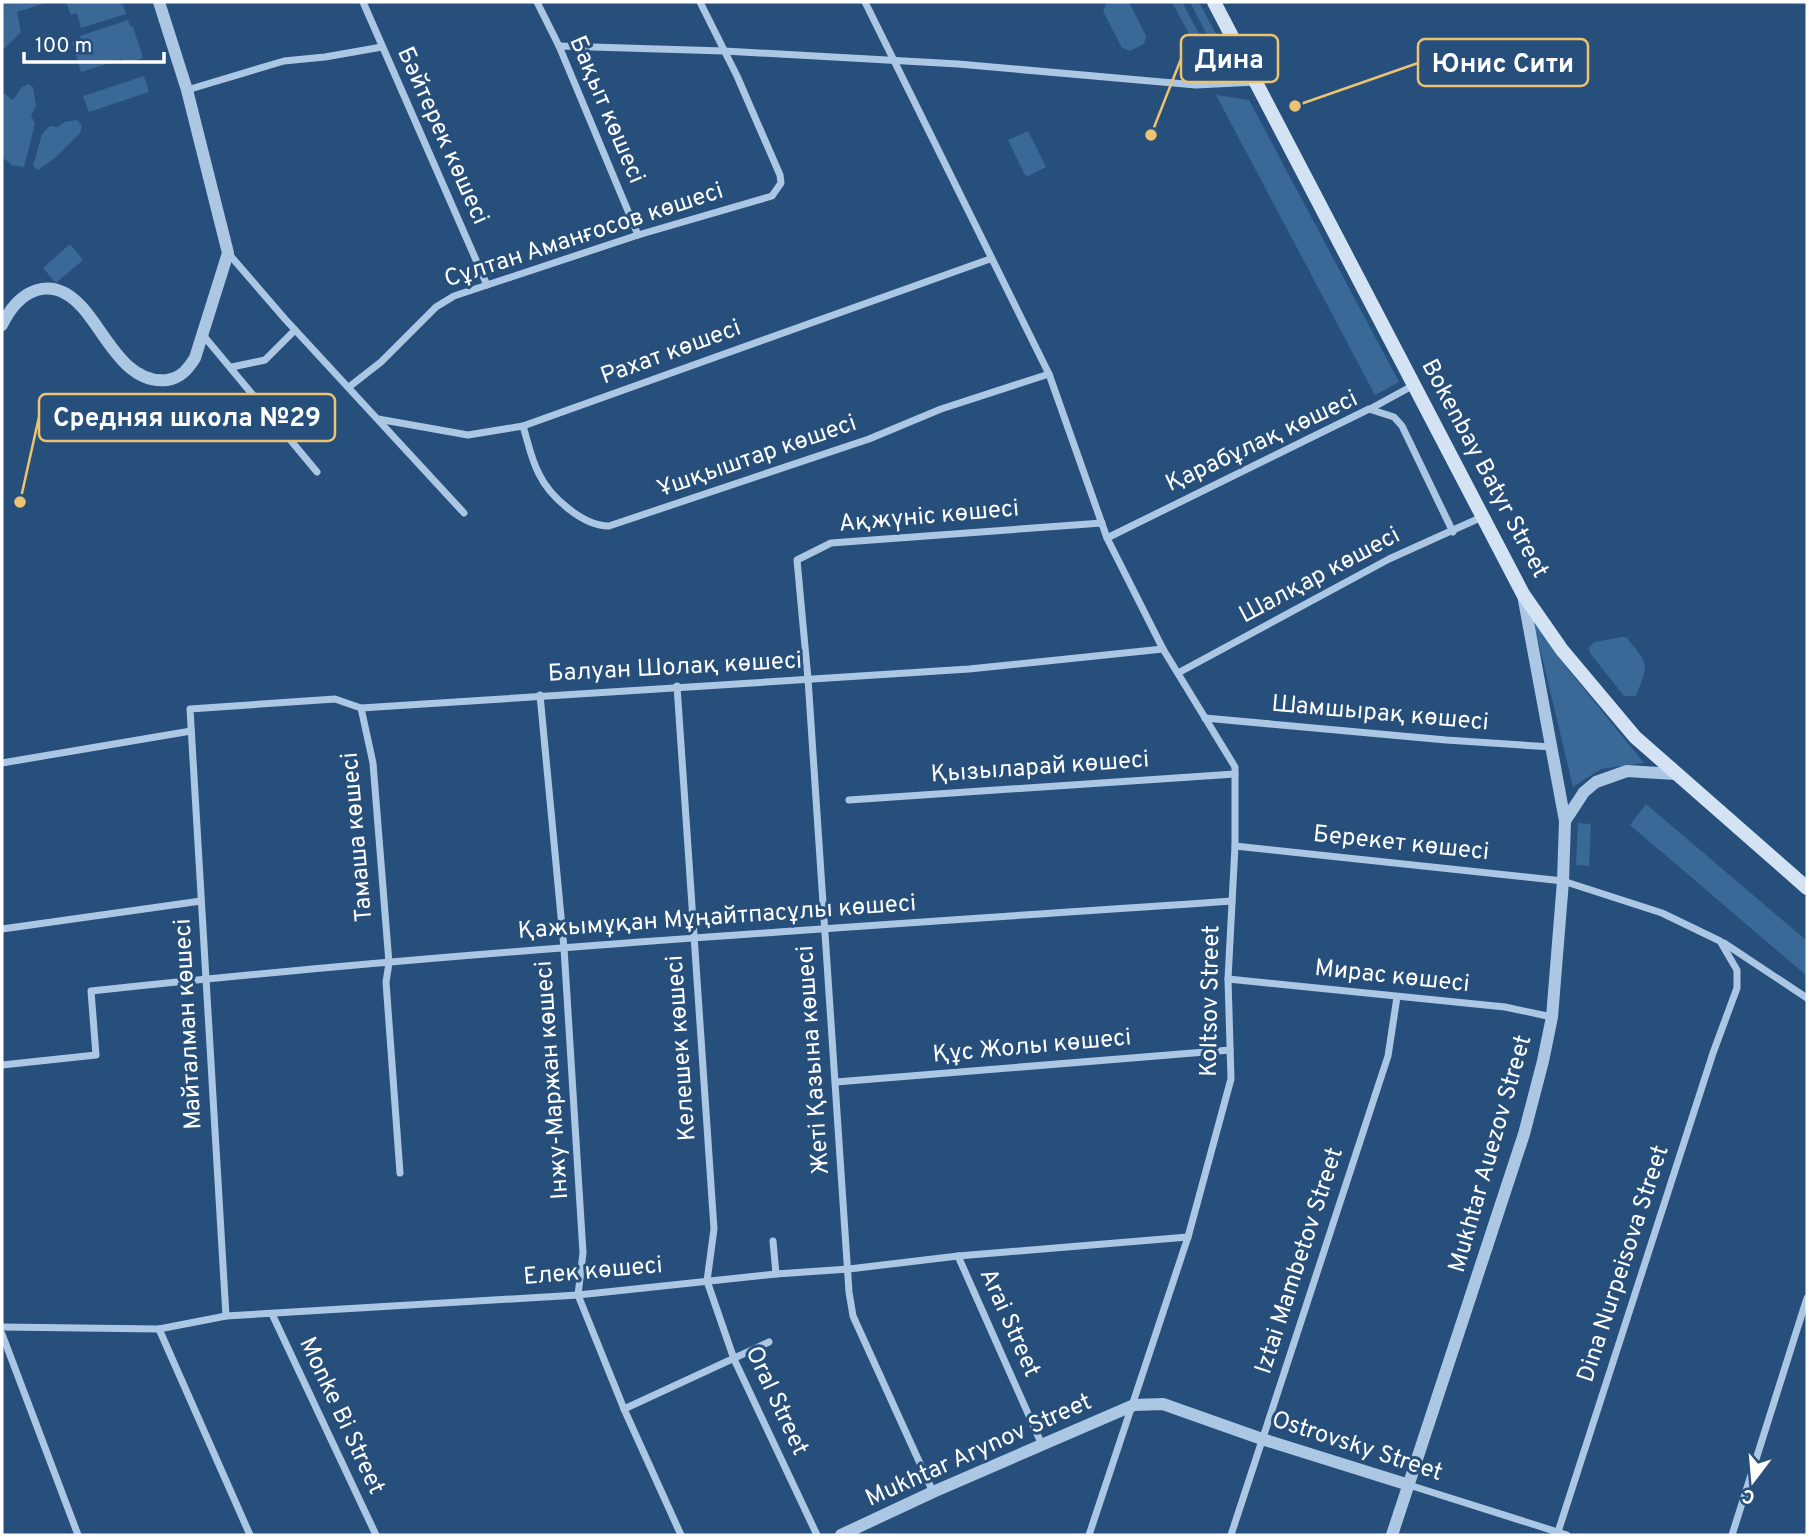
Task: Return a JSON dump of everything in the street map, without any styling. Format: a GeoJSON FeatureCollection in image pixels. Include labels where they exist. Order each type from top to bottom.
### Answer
{"type":"FeatureCollection","features":[{"type":"Feature","properties":{"kind":"main road","name":"Bokenbay Batyr Street"},"geometry":{"type":"LineString","coordinates":[[1214,2],[1523,594],[1553,638],[1635,737],[1807,888]]}},
{"type":"Feature","properties":{"kind":"street"},"geometry":{"type":"LineString","coordinates":[[159,2],[187,90],[228,253],[295,330],[464,513]]}},
{"type":"Feature","properties":{"kind":"street","name":"Бәйтерек көшесі"},"geometry":{"type":"LineString","coordinates":[[363,2],[487,285]]}},
{"type":"Feature","properties":{"kind":"street","name":"Бақыт көшесі"},"geometry":{"type":"LineString","coordinates":[[537,2],[559,46],[638,235]]}},
{"type":"Feature","properties":{"kind":"street"},"geometry":{"type":"LineString","coordinates":[[700,2],[724,51]]}},
{"type":"Feature","properties":{"kind":"street","name":"Koltsov Street"},"geometry":{"type":"LineString","coordinates":[[865,2],[1049,374],[1107,538],[1163,649],[1235,766],[1235,846],[1228,979],[1231,1079],[1188,1237],[1089,1535]]}},
{"type":"Feature","properties":{"kind":"street"},"geometry":{"type":"LineString","coordinates":[[559,46],[724,51],[999,67],[1196,85],[1256,82]]}},
{"type":"Feature","properties":{"kind":"street"},"geometry":{"type":"LineString","coordinates":[[187,90],[284,61],[382,47]]}},
{"type":"Feature","properties":{"kind":"street","name":"Сұлтан Аманғосов көшесі"},"geometry":{"type":"LineString","coordinates":[[348,387],[381,362],[436,307],[454,296],[638,235],[772,196],[778,191],[780,175],[724,51]]}},
{"type":"Feature","properties":{"kind":"street"},"geometry":{"type":"LineString","coordinates":[[3,319],[18,300],[33,290],[50,288],[82,307],[128,366],[140,375],[156,380],[172,379],[186,371],[195,358],[228,253]]}},
{"type":"Feature","properties":{"kind":"street","name":"Рахат көшесі"},"geometry":{"type":"LineString","coordinates":[[378,419],[468,435],[523,426],[990,259]]}},
{"type":"Feature","properties":{"kind":"street"},"geometry":{"type":"LineString","coordinates":[[232,368],[265,360],[295,330]]}},
{"type":"Feature","properties":{"kind":"street"},"geometry":{"type":"LineString","coordinates":[[203,335],[317,472]]}},
{"type":"Feature","properties":{"kind":"street","name":"Ұшқыштар көшесі"},"geometry":{"type":"LineString","coordinates":[[523,426],[534,464],[544,483],[584,519],[609,526],[859,443],[941,409],[1049,374]]}},
{"type":"Feature","properties":{"kind":"street"},"geometry":{"type":"LineString","coordinates":[[1369,409],[1414,385]]}},
{"type":"Feature","properties":{"kind":"street","name":"Қарабұлақ көшесі"},"geometry":{"type":"LineString","coordinates":[[1107,538],[1369,409],[1394,417],[1402,426],[1453,532]]}},
{"type":"Feature","properties":{"kind":"street","name":"Шалқар көшесі"},"geometry":{"type":"LineString","coordinates":[[1178,673],[1389,559],[1482,517]]}},
{"type":"Feature","properties":{"kind":"street","name":"Ақжүніс көшесі"},"geometry":{"type":"LineString","coordinates":[[808,679],[797,560],[817,549],[831,543],[1102,523]]}},
{"type":"Feature","properties":{"kind":"street","name":"Mukhtar Auezov Street"},"geometry":{"type":"LineString","coordinates":[[1392,1535],[1524,1134],[1552,1017],[1565,821],[1523,594]]}},
{"type":"Feature","properties":{"kind":"street","name":"Балуан Шолақ көшесі"},"geometry":{"type":"LineString","coordinates":[[190,709],[335,699],[361,708],[969,669],[1163,649]]}},
{"type":"Feature","properties":{"kind":"street","name":"Жеті Қазына көшесі"},"geometry":{"type":"LineString","coordinates":[[808,679],[849,1292],[853,1316],[933,1492]]}},
{"type":"Feature","properties":{"kind":"street","name":"Келешек көшесі"},"geometry":{"type":"LineString","coordinates":[[677,687],[714,1229],[707,1281]]}},
{"type":"Feature","properties":{"kind":"street","name":"Інжу-Маржан көшесі"},"geometry":{"type":"LineString","coordinates":[[540,695],[564,948],[583,1253],[578,1295]]}},
{"type":"Feature","properties":{"kind":"street","name":"Тамаша көшесі"},"geometry":{"type":"LineString","coordinates":[[361,708],[373,763],[400,1173]]}},
{"type":"Feature","properties":{"kind":"street","name":"Майталман көшесі"},"geometry":{"type":"LineString","coordinates":[[190,709],[226,1315]]}},
{"type":"Feature","properties":{"kind":"street","name":"Шамшырақ көшесі"},"geometry":{"type":"LineString","coordinates":[[1205,718],[1552,747]]}},
{"type":"Feature","properties":{"kind":"street"},"geometry":{"type":"LineString","coordinates":[[2,763],[191,731]]}},
{"type":"Feature","properties":{"kind":"street"},"geometry":{"type":"LineString","coordinates":[[1565,821],[1584,792],[1596,782],[1627,771],[1675,774]]}},
{"type":"Feature","properties":{"kind":"street","name":"Қызыларай көшесі"},"geometry":{"type":"LineString","coordinates":[[849,800],[1235,774]]}},
{"type":"Feature","properties":{"kind":"street","name":"Берекет көшесі"},"geometry":{"type":"LineString","coordinates":[[1235,846],[1563,881],[1662,913],[1720,941],[1807,998]]}},
{"type":"Feature","properties":{"kind":"street"},"geometry":{"type":"LineString","coordinates":[[2,929],[201,901]]}},
{"type":"Feature","properties":{"kind":"street","name":"Қажымұқан Мұңайтпасұлы көшесі"},"geometry":{"type":"LineString","coordinates":[[2,1065],[96,1055],[91,991],[205,978],[564,948],[1232,901]]}},
{"type":"Feature","properties":{"kind":"street","name":"Dina Nurpeisova Street"},"geometry":{"type":"LineString","coordinates":[[1557,1534],[1737,988],[1737,970],[1720,941]]}},
{"type":"Feature","properties":{"kind":"street","name":"Мирас көшесі"},"geometry":{"type":"LineString","coordinates":[[1228,979],[1505,1007],[1552,1017]]}},
{"type":"Feature","properties":{"kind":"street","name":"Iztai Mambetov Street"},"geometry":{"type":"LineString","coordinates":[[1231,1535],[1388,1056],[1397,997]]}},
{"type":"Feature","properties":{"kind":"street","name":"Құс Жолы көшесі"},"geometry":{"type":"LineString","coordinates":[[836,1082],[1230,1051]]}},
{"type":"Feature","properties":{"kind":"street","name":"Елек көшесі"},"geometry":{"type":"LineString","coordinates":[[2,1327],[159,1329],[226,1315],[578,1295],[958,1256],[1188,1237]]}},
{"type":"Feature","properties":{"kind":"street"},"geometry":{"type":"LineString","coordinates":[[773,1241],[776,1274]]}},
{"type":"Feature","properties":{"kind":"street","name":"Arai Street"},"geometry":{"type":"LineString","coordinates":[[958,1256],[1042,1445]]}},
{"type":"Feature","properties":{"kind":"street","name":"Oral Street"},"geometry":{"type":"LineString","coordinates":[[707,1281],[734,1359],[817,1535]]}},
{"type":"Feature","properties":{"kind":"street"},"geometry":{"type":"LineString","coordinates":[[578,1295],[624,1409],[681,1535]]}},
{"type":"Feature","properties":{"kind":"street"},"geometry":{"type":"LineString","coordinates":[[1732,1535],[1807,1298]]}},
{"type":"Feature","properties":{"kind":"street","name":"Monke Bi Street"},"geometry":{"type":"LineString","coordinates":[[272,1314],[376,1535]]}},
{"type":"Feature","properties":{"kind":"street"},"geometry":{"type":"LineString","coordinates":[[159,1329],[250,1535]]}},
{"type":"Feature","properties":{"kind":"street"},"geometry":{"type":"LineString","coordinates":[[2,1334],[78,1535]]}},
{"type":"Feature","properties":{"kind":"street"},"geometry":{"type":"LineString","coordinates":[[624,1409],[769,1342]]}},
{"type":"Feature","properties":{"kind":"street","name":"Ostrovsky Street"},"geometry":{"type":"LineString","coordinates":[[1134,1405],[1163,1404],[1262,1439],[1567,1535]]}},
{"type":"Feature","properties":{"kind":"street","name":"Mukhtar Arynov Street"},"geometry":{"type":"LineString","coordinates":[[841,1535],[1134,1405]]}},
{"type":"Feature","properties":{"kind":"shaded area"},"geometry":{"type":"Polygon","coordinates":[[[2,2],[49,2],[17,12],[21,32],[2,51],[2,2]]]}},
{"type":"Feature","properties":{"kind":"shaded area"},"geometry":{"type":"Polygon","coordinates":[[[66,2],[122,2],[126,14],[81,28],[77,13],[71,15],[66,2]]]}},
{"type":"Feature","properties":{"kind":"shaded area"},"geometry":{"type":"Polygon","coordinates":[[[1107,2],[1129,2],[1146,36],[1144,44],[1130,51],[1122,48],[1103,11],[1107,2]]]}},
{"type":"Feature","properties":{"kind":"shaded area"},"geometry":{"type":"Polygon","coordinates":[[[1172,2],[1182,2],[1220,73],[1212,77],[1172,2]]]}},
{"type":"Feature","properties":{"kind":"shaded area"},"geometry":{"type":"Polygon","coordinates":[[[1190,2],[1199,2],[1232,64],[1226,71],[1190,2]]]}},
{"type":"Feature","properties":{"kind":"shaded area"},"geometry":{"type":"Polygon","coordinates":[[[128,20],[143,58],[124,64],[122,59],[81,72],[72,42],[81,39],[80,36],[128,20]]]}},
{"type":"Feature","properties":{"kind":"shaded area"},"geometry":{"type":"Polygon","coordinates":[[[144,76],[149,92],[89,112],[83,96],[144,76]]]}},
{"type":"Feature","properties":{"kind":"shaded area"},"geometry":{"type":"Polygon","coordinates":[[[28,84],[33,87],[36,106],[31,115],[35,124],[24,167],[12,165],[2,157],[2,92],[13,100],[22,87],[28,84]]]}},
{"type":"Feature","properties":{"kind":"shaded area"},"geometry":{"type":"Polygon","coordinates":[[[1216,95],[1249,100],[1399,382],[1375,395],[1216,95]]]}},
{"type":"Feature","properties":{"kind":"shaded area"},"geometry":{"type":"Polygon","coordinates":[[[77,120],[82,126],[80,133],[55,158],[38,170],[33,166],[42,134],[50,126],[58,127],[65,122],[77,120]]]}},
{"type":"Feature","properties":{"kind":"shaded area"},"geometry":{"type":"Polygon","coordinates":[[[1028,131],[1046,167],[1026,177],[1008,140],[1028,131]]]}},
{"type":"Feature","properties":{"kind":"shaded area"},"geometry":{"type":"Polygon","coordinates":[[[70,244],[83,260],[56,283],[43,268],[70,244]]]}},
{"type":"Feature","properties":{"kind":"shaded area"},"geometry":{"type":"Polygon","coordinates":[[[1533,619],[1567,668],[1644,763],[1601,769],[1573,787],[1533,619]]]}},
{"type":"Feature","properties":{"kind":"shaded area"},"geometry":{"type":"Polygon","coordinates":[[[1627,638],[1645,665],[1636,696],[1624,696],[1590,653],[1589,648],[1594,642],[1627,638]]]}},
{"type":"Feature","properties":{"kind":"shaded area"},"geometry":{"type":"Polygon","coordinates":[[[1646,804],[1807,941],[1807,976],[1630,825],[1646,804]]]}},
{"type":"Feature","properties":{"kind":"shaded area"},"geometry":{"type":"Polygon","coordinates":[[[1578,823],[1591,824],[1589,866],[1576,865],[1578,823]]]}},
{"type":"Feature","properties":{"kind":"place","name":"Юнис Сити"},"geometry":{"type":"Point","coordinates":[1295,106]}},
{"type":"Feature","properties":{"kind":"place","name":"Дина"},"geometry":{"type":"Point","coordinates":[1151,135]}},
{"type":"Feature","properties":{"kind":"place","name":"Средняя школа №29"},"geometry":{"type":"Point","coordinates":[20,502]}}]}
